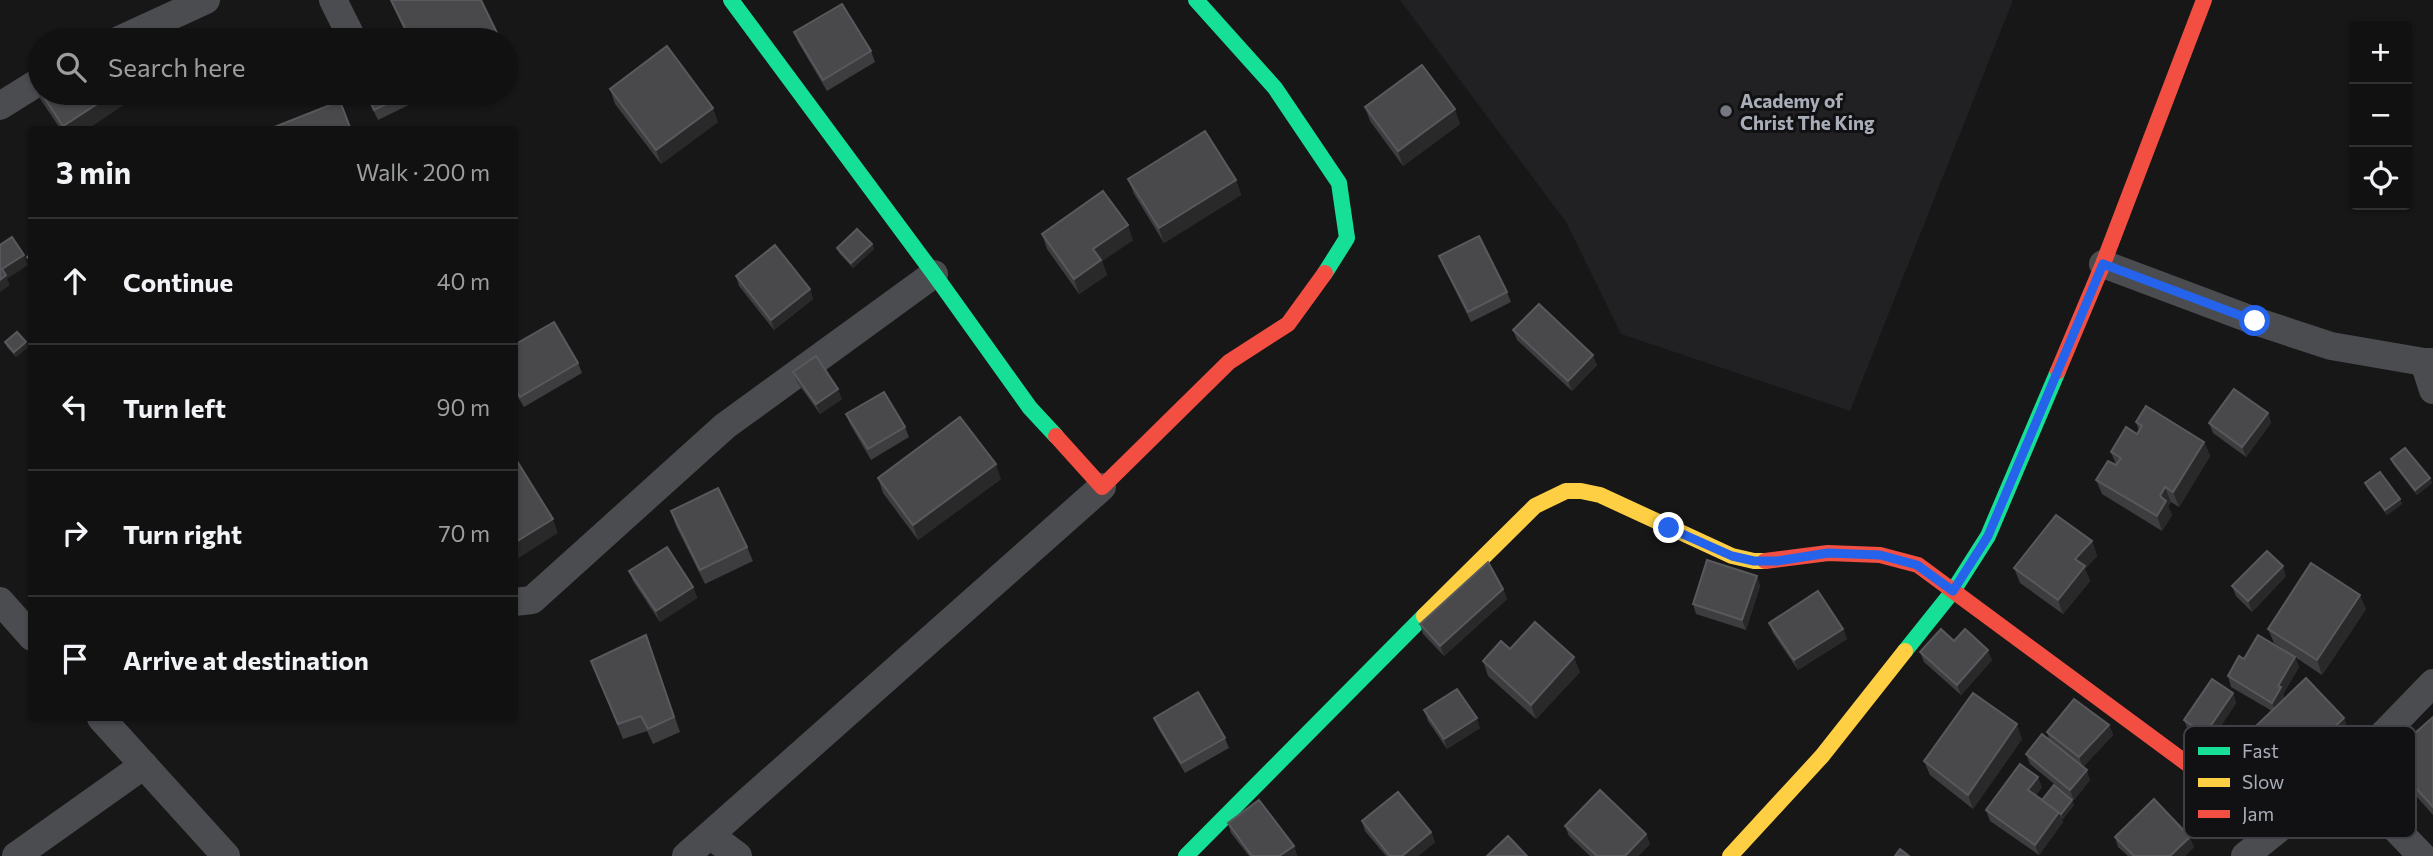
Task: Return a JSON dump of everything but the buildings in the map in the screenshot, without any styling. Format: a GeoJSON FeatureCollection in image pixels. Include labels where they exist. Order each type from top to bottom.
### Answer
{"type":"FeatureCollection","features":[{"type":"Feature","properties":{"kind":"street"},"geometry":{"type":"LineString","coordinates":[[145,28],[206,0]]}},
{"type":"Feature","properties":{"kind":"street"},"geometry":{"type":"LineString","coordinates":[[333,0],[346,28]]}},
{"type":"Feature","properties":{"kind":"street"},"geometry":{"type":"LineString","coordinates":[[731,0],[1030,408],[1102,487]]}},
{"type":"Feature","properties":{"kind":"street"},"geometry":{"type":"LineString","coordinates":[[686,856],[1102,487],[1229,362],[1288,324],[1327,271],[1347,237],[1339,183],[1275,88],[1196,0]]}},
{"type":"Feature","properties":{"kind":"street"},"geometry":{"type":"LineString","coordinates":[[1730,856],[1822,756],[1953,591],[1988,536],[2103,264],[2204,0]]}},
{"type":"Feature","properties":{"kind":"street"},"geometry":{"type":"LineString","coordinates":[[0,106],[28,88]]}},
{"type":"Feature","properties":{"kind":"street"},"geometry":{"type":"LineString","coordinates":[[2103,264],[2255,321],[2331,346],[2428,362],[2433,390]]}},
{"type":"Feature","properties":{"kind":"street"},"geometry":{"type":"LineString","coordinates":[[518,602],[532,600],[724,426],[934,274]]}},
{"type":"Feature","properties":{"kind":"street"},"geometry":{"type":"LineString","coordinates":[[1186,856],[1535,506],[1558,491],[1579,489],[1600,495],[1732,556],[1754,561],[1777,561],[1828,553],[1880,555],[1917,565],[2184,761]]}},
{"type":"Feature","properties":{"kind":"street"},"geometry":{"type":"LineString","coordinates":[[0,601],[28,632]]}},
{"type":"Feature","properties":{"kind":"street"},"geometry":{"type":"LineString","coordinates":[[2391,726],[2433,683]]}},
{"type":"Feature","properties":{"kind":"street"},"geometry":{"type":"LineString","coordinates":[[109,721],[144,765],[226,856]]}},
{"type":"Feature","properties":{"kind":"street"},"geometry":{"type":"LineString","coordinates":[[16,856],[144,765]]}},
{"type":"Feature","properties":{"kind":"street"},"geometry":{"type":"LineString","coordinates":[[710,835],[738,856]]}},
{"type":"Feature","properties":{"kind":"street"},"geometry":{"type":"LineString","coordinates":[[2245,856],[2267,838]]}},
{"type":"Feature","properties":{"kind":"street"},"geometry":{"type":"LineString","coordinates":[[2405,838],[2422,856]]}},
{"type":"Feature","properties":{"kind":"shaded area","name":"Academy of Christ The King"},"geometry":{"type":"Polygon","coordinates":[[[1400,0],[2013,0],[1850,411],[1621,334],[1566,222],[1400,0]]]}},
{"type":"Feature","properties":{"kind":"traffic: fast"},"geometry":{"type":"LineString","coordinates":[[731,0],[1030,408],[1056,436]]}},
{"type":"Feature","properties":{"kind":"traffic: fast"},"geometry":{"type":"LineString","coordinates":[[1196,0],[1275,88],[1339,183],[1347,238],[1325,273]]}},
{"type":"Feature","properties":{"kind":"traffic: fast"},"geometry":{"type":"LineString","coordinates":[[1905,651],[1953,591],[1988,536],[2058,371]]}},
{"type":"Feature","properties":{"kind":"traffic: fast"},"geometry":{"type":"LineString","coordinates":[[1186,856],[1424,616]]}},
{"type":"Feature","properties":{"kind":"traffic: slow"},"geometry":{"type":"LineString","coordinates":[[1424,616],[1535,506],[1566,491],[1600,495],[1732,556],[1765,561]]}},
{"type":"Feature","properties":{"kind":"traffic: slow"},"geometry":{"type":"LineString","coordinates":[[1730,856],[1822,756],[1905,651]]}},
{"type":"Feature","properties":{"kind":"traffic: jam"},"geometry":{"type":"LineString","coordinates":[[2058,371],[2103,264],[2204,0]]}},
{"type":"Feature","properties":{"kind":"traffic: jam"},"geometry":{"type":"LineString","coordinates":[[1056,436],[1102,487],[1229,362],[1288,324],[1325,273]]}},
{"type":"Feature","properties":{"kind":"traffic: jam"},"geometry":{"type":"LineString","coordinates":[[1765,561],[1828,553],[1880,555],[1918,565],[2184,761]]}},
{"type":"Feature","properties":{"kind":"place","name":"Academy of Christ The King"},"geometry":{"type":"Point","coordinates":[1726,111]}},
{"type":"Feature","properties":{"kind":"route"},"geometry":{"type":"LineString","coordinates":[[1669,528],[1732,556],[1754,561],[1777,561],[1828,553],[1880,555],[1917,565],[1953,591],[1988,536],[2103,264],[2255,321]]}}]}
